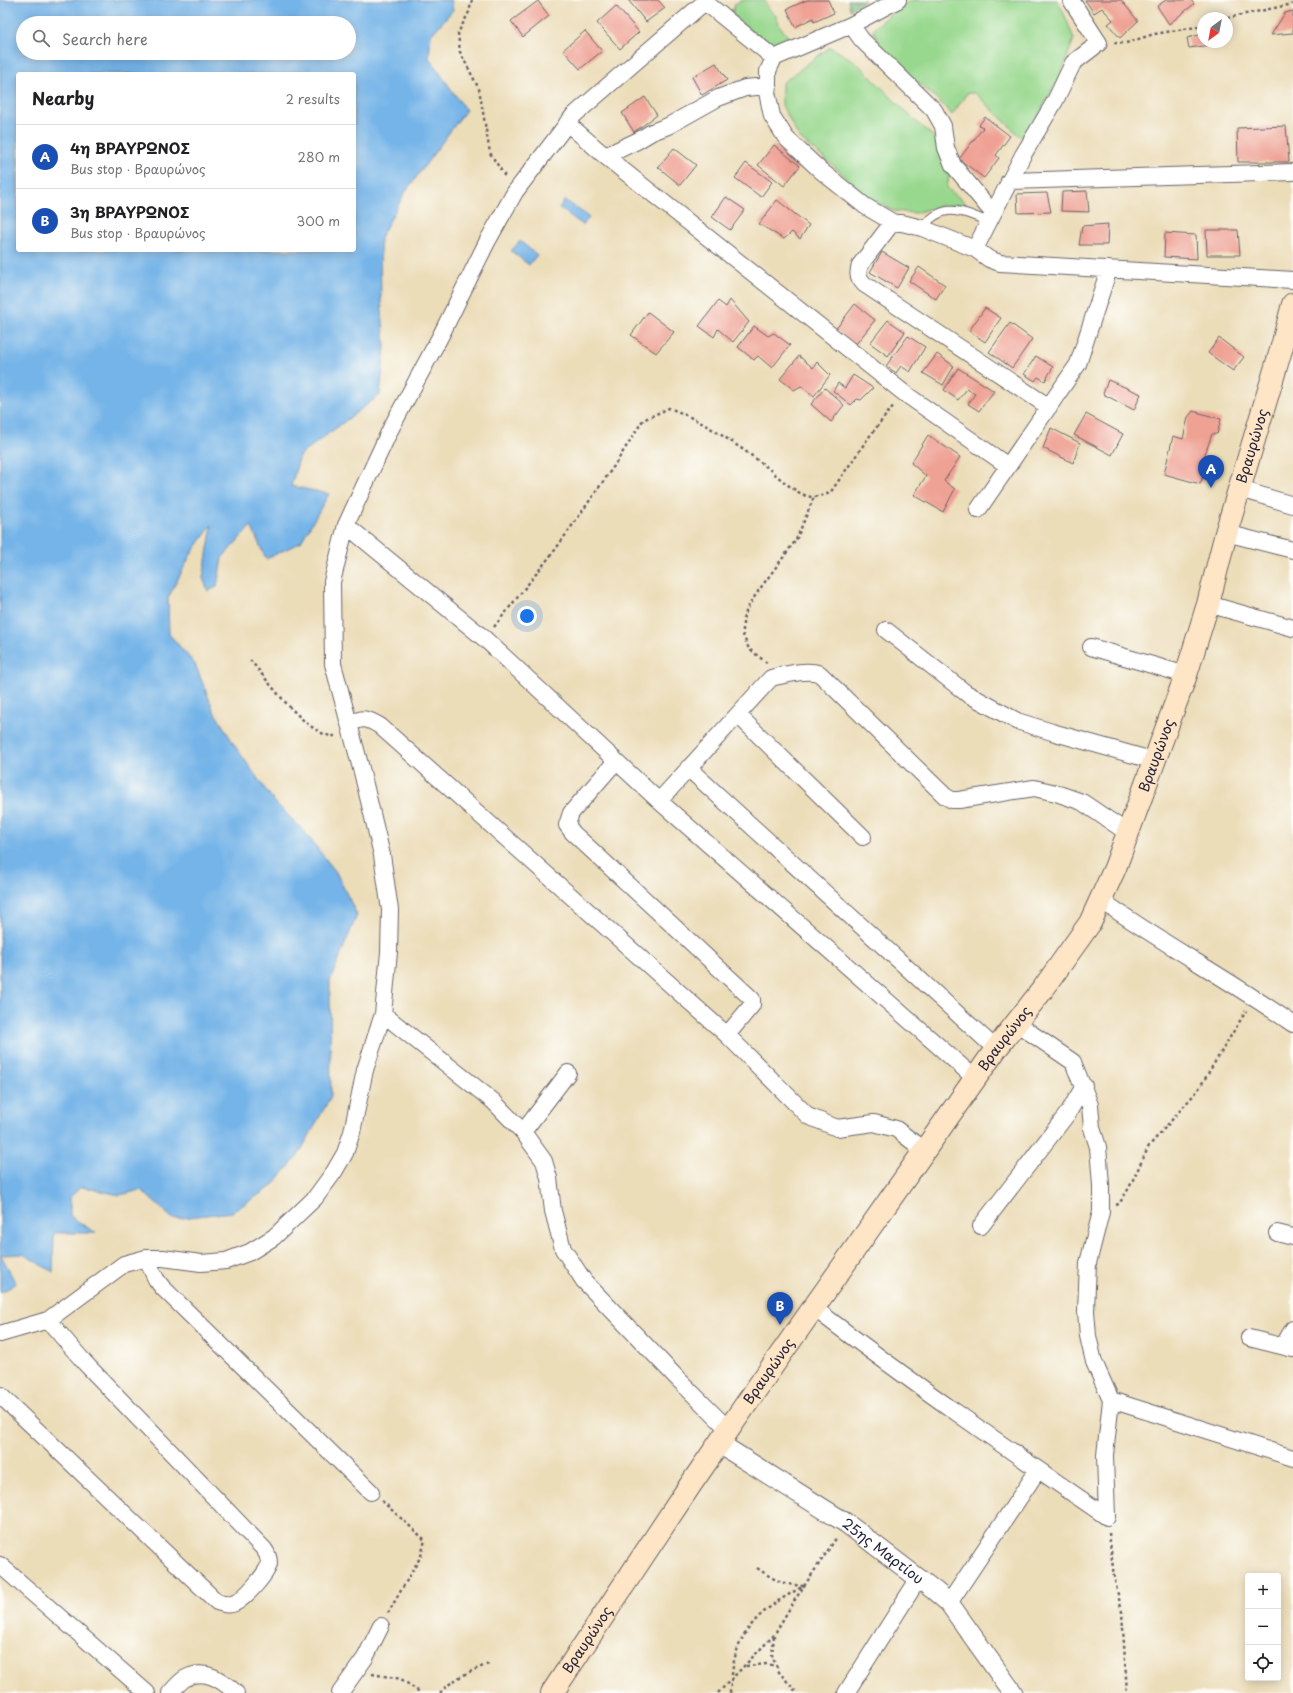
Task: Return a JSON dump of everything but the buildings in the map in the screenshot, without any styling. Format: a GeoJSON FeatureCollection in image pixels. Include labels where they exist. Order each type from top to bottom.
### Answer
{"type":"FeatureCollection","features":[{"type":"Feature","properties":{"kind":"main road","name":"Βραυρώνος"},"geometry":{"type":"LineString","coordinates":[[552,1693],[687,1491],[814,1308],[976,1080],[996,1049],[1076,944],[1090,923],[1128,833],[1186,675],[1208,604],[1226,533],[1281,350],[1293,304]]}},
{"type":"Feature","properties":{"kind":"street"},"geometry":{"type":"LineString","coordinates":[[898,0],[851,25],[774,58],[768,71],[767,92],[772,116],[786,138],[820,170],[865,206],[894,223],[902,223],[922,228],[975,249],[989,259],[1000,263],[1293,280]]}},
{"type":"Feature","properties":{"kind":"street"},"geometry":{"type":"LineString","coordinates":[[975,249],[1042,120],[1055,101],[1073,63],[1099,42],[1071,0]]}},
{"type":"Feature","properties":{"kind":"street"},"geometry":{"type":"LineString","coordinates":[[0,1334],[48,1320],[124,1264],[146,1258],[163,1258],[200,1263],[226,1261],[250,1252],[274,1237],[315,1198],[334,1172],[345,1153],[352,1132],[365,1070],[382,1014],[389,952],[390,910],[382,855],[333,664],[332,582],[346,525],[392,428],[441,335],[487,242],[516,192],[573,116],[706,1],[774,58]]}},
{"type":"Feature","properties":{"kind":"street"},"geometry":{"type":"LineString","coordinates":[[851,25],[862,40],[934,110],[943,126],[946,148],[953,165],[991,217]]}},
{"type":"Feature","properties":{"kind":"street"},"geometry":{"type":"LineString","coordinates":[[605,156],[652,132],[668,126],[718,98],[745,88],[768,86]]}},
{"type":"Feature","properties":{"kind":"street"},"geometry":{"type":"LineString","coordinates":[[567,123],[605,156],[904,393],[1008,466]]}},
{"type":"Feature","properties":{"kind":"street"},"geometry":{"type":"LineString","coordinates":[[1010,181],[1293,172]]}},
{"type":"Feature","properties":{"kind":"street"},"geometry":{"type":"LineString","coordinates":[[894,223],[889,227],[860,265],[858,272],[859,278],[864,284],[1049,406]]}},
{"type":"Feature","properties":{"kind":"street"},"geometry":{"type":"LineString","coordinates":[[978,510],[1078,364],[1109,270]]}},
{"type":"Feature","properties":{"kind":"street"},"geometry":{"type":"LineString","coordinates":[[1240,489],[1293,504]]}},
{"type":"Feature","properties":{"kind":"street"},"geometry":{"type":"LineString","coordinates":[[346,525],[485,639],[659,801],[976,1080]]}},
{"type":"Feature","properties":{"kind":"street"},"geometry":{"type":"LineString","coordinates":[[1226,533],[1293,550]]}},
{"type":"Feature","properties":{"kind":"street"},"geometry":{"type":"LineString","coordinates":[[1208,604],[1293,628]]}},
{"type":"Feature","properties":{"kind":"street"},"geometry":{"type":"LineString","coordinates":[[886,630],[966,693],[1017,721],[1155,761]]}},
{"type":"Feature","properties":{"kind":"street"},"geometry":{"type":"LineString","coordinates":[[1091,646],[1186,675]]}},
{"type":"Feature","properties":{"kind":"street"},"geometry":{"type":"LineString","coordinates":[[659,801],[771,678],[814,671],[820,674],[945,796],[952,800],[1034,788],[1056,793],[1082,802],[1128,833]]}},
{"type":"Feature","properties":{"kind":"street"},"geometry":{"type":"LineString","coordinates":[[738,715],[863,837]]}},
{"type":"Feature","properties":{"kind":"street"},"geometry":{"type":"LineString","coordinates":[[349,724],[358,719],[368,719],[380,726],[727,1035],[808,1116],[837,1128],[874,1123],[896,1129],[925,1151]]}},
{"type":"Feature","properties":{"kind":"street"},"geometry":{"type":"LineString","coordinates":[[616,761],[571,813],[567,825],[573,833],[752,999],[752,1005],[727,1035]]}},
{"type":"Feature","properties":{"kind":"street"},"geometry":{"type":"LineString","coordinates":[[688,768],[996,1049]]}},
{"type":"Feature","properties":{"kind":"street"},"geometry":{"type":"LineString","coordinates":[[1101,900],[1138,926],[1254,997],[1293,1024]]}},
{"type":"Feature","properties":{"kind":"street"},"geometry":{"type":"LineString","coordinates":[[382,1014],[493,1101],[523,1132],[544,1161],[549,1178],[552,1211],[563,1250],[584,1281],[677,1378],[725,1437]]}},
{"type":"Feature","properties":{"kind":"street"},"geometry":{"type":"LineString","coordinates":[[1016,1023],[1073,1062],[1084,1086],[1090,1105],[1092,1128],[1098,1147],[1101,1185],[1101,1212],[1088,1263],[1086,1311],[1088,1336],[1094,1362],[1111,1400],[1106,1455],[1107,1517]]}},
{"type":"Feature","properties":{"kind":"street"},"geometry":{"type":"LineString","coordinates":[[523,1132],[568,1073]]}},
{"type":"Feature","properties":{"kind":"street"},"geometry":{"type":"LineString","coordinates":[[981,1226],[1068,1113],[1084,1086]]}},
{"type":"Feature","properties":{"kind":"street"},"geometry":{"type":"LineString","coordinates":[[1277,1233],[1293,1236]]}},
{"type":"Feature","properties":{"kind":"street"},"geometry":{"type":"LineString","coordinates":[[146,1258],[156,1279],[162,1287],[371,1492]]}},
{"type":"Feature","properties":{"kind":"street"},"geometry":{"type":"LineString","coordinates":[[814,1308],[870,1351],[1107,1517]]}},
{"type":"Feature","properties":{"kind":"street"},"geometry":{"type":"LineString","coordinates":[[0,1396],[217,1602],[228,1605],[236,1603],[262,1579],[269,1565],[269,1556],[264,1548],[86,1363],[48,1320]]}},
{"type":"Feature","properties":{"kind":"street"},"geometry":{"type":"LineString","coordinates":[[1249,1338],[1288,1347],[1293,1329]]}},
{"type":"Feature","properties":{"kind":"street"},"geometry":{"type":"LineString","coordinates":[[1111,1400],[1293,1458]]}},
{"type":"Feature","properties":{"kind":"street","name":"25ης Μαρτίου"},"geometry":{"type":"LineString","coordinates":[[725,1437],[846,1523],[919,1578],[949,1603],[1013,1693]]}},
{"type":"Feature","properties":{"kind":"street"},"geometry":{"type":"LineString","coordinates":[[949,1603],[1038,1470]]}},
{"type":"Feature","properties":{"kind":"street"},"geometry":{"type":"LineString","coordinates":[[0,1565],[147,1693]]}},
{"type":"Feature","properties":{"kind":"street"},"geometry":{"type":"LineString","coordinates":[[846,1693],[919,1578]]}},
{"type":"Feature","properties":{"kind":"street"},"geometry":{"type":"LineString","coordinates":[[340,1693],[365,1658],[381,1626]]}},
{"type":"Feature","properties":{"kind":"street"},"geometry":{"type":"LineString","coordinates":[[170,1693],[185,1678],[197,1674],[210,1675],[224,1682],[236,1693]]}},
{"type":"Feature","properties":{"kind":"lane"},"geometry":{"type":"LineString","coordinates":[[922,228],[929,220],[939,213],[951,210],[991,217]]}},
{"type":"Feature","properties":{"kind":"path"},"geometry":{"type":"LineString","coordinates":[[472,0],[469,12],[458,33],[460,52],[478,89],[490,153],[516,192]]}},
{"type":"Feature","properties":{"kind":"path"},"geometry":{"type":"LineString","coordinates":[[1233,17],[1293,4]]}},
{"type":"Feature","properties":{"kind":"path"},"geometry":{"type":"LineString","coordinates":[[1099,42],[1126,43],[1154,34],[1197,27]]}},
{"type":"Feature","properties":{"kind":"path"},"geometry":{"type":"LineString","coordinates":[[485,639],[554,550],[614,466],[643,420],[669,408],[687,415],[760,461],[793,488],[804,495],[814,497],[830,493],[869,437],[904,393]]}},
{"type":"Feature","properties":{"kind":"path"},"geometry":{"type":"LineString","coordinates":[[782,675],[749,649],[744,635],[743,619],[749,605],[759,590],[796,540],[814,497]]}},
{"type":"Feature","properties":{"kind":"path"},"geometry":{"type":"LineString","coordinates":[[250,660],[297,715],[318,730],[330,736],[343,735],[349,724]]}},
{"type":"Feature","properties":{"kind":"path"},"geometry":{"type":"LineString","coordinates":[[1101,1212],[1119,1204],[1129,1188],[1149,1146],[1198,1090],[1254,997]]}},
{"type":"Feature","properties":{"kind":"path"},"geometry":{"type":"LineString","coordinates":[[371,1492],[425,1540],[421,1556],[381,1626]]}},
{"type":"Feature","properties":{"kind":"path"},"geometry":{"type":"LineString","coordinates":[[1107,1517],[1114,1576],[1122,1612],[1127,1693]]}},
{"type":"Feature","properties":{"kind":"path"},"geometry":{"type":"LineString","coordinates":[[718,1693],[774,1635],[804,1586],[846,1523]]}},
{"type":"Feature","properties":{"kind":"path"},"geometry":{"type":"LineString","coordinates":[[757,1568],[776,1581],[789,1585],[804,1586]]}},
{"type":"Feature","properties":{"kind":"path"},"geometry":{"type":"LineString","coordinates":[[730,1693],[738,1648],[747,1629],[778,1600],[804,1586]]}},
{"type":"Feature","properties":{"kind":"path"},"geometry":{"type":"LineString","coordinates":[[774,1635],[772,1656],[784,1678],[797,1693]]}},
{"type":"Feature","properties":{"kind":"path"},"geometry":{"type":"LineString","coordinates":[[440,1693],[468,1672],[491,1663]]}},
{"type":"Feature","properties":{"kind":"path"},"geometry":{"type":"LineString","coordinates":[[745,1666],[767,1664],[777,1666]]}},
{"type":"Feature","properties":{"kind":"path"},"geometry":{"type":"LineString","coordinates":[[351,1677],[373,1674],[401,1679],[421,1693]]}},
{"type":"Feature","properties":{"kind":"green space"},"geometry":{"type":"Polygon","coordinates":[[[743,0],[764,0],[769,9],[776,16],[780,26],[791,41],[791,49],[758,38],[732,14],[735,4],[743,0]]]}},
{"type":"Feature","properties":{"kind":"green space"},"geometry":{"type":"Polygon","coordinates":[[[848,0],[865,0],[850,10],[848,0]]]}},
{"type":"Feature","properties":{"kind":"green space"},"geometry":{"type":"Polygon","coordinates":[[[912,0],[1057,0],[1074,39],[1060,76],[1024,140],[975,93],[967,93],[952,115],[882,49],[873,29],[893,12],[912,0]]]}},
{"type":"Feature","properties":{"kind":"green space"},"geometry":{"type":"Polygon","coordinates":[[[830,47],[856,62],[913,119],[932,135],[950,171],[947,188],[967,204],[939,206],[915,213],[894,211],[865,196],[836,168],[799,138],[782,105],[782,83],[830,47]]]}},
{"type":"Feature","properties":{"kind":"water"},"geometry":{"type":"Polygon","coordinates":[[[0,0],[451,0],[453,10],[431,35],[429,58],[466,110],[406,191],[380,238],[381,299],[385,346],[380,395],[300,455],[291,486],[329,494],[301,542],[266,559],[251,526],[222,558],[217,587],[208,591],[203,578],[212,525],[191,554],[168,598],[169,634],[195,664],[214,711],[235,746],[273,800],[302,829],[336,872],[357,915],[330,981],[331,1096],[298,1156],[271,1187],[232,1212],[173,1219],[141,1190],[120,1195],[81,1187],[70,1197],[70,1216],[96,1233],[54,1233],[53,1272],[23,1254],[1,1255],[16,1284],[1,1292],[0,0]]]}},
{"type":"Feature","properties":{"kind":"water"},"geometry":{"type":"Polygon","coordinates":[[[565,200],[589,217],[583,225],[559,208],[565,200]]]}},
{"type":"Feature","properties":{"kind":"water"},"geometry":{"type":"Polygon","coordinates":[[[520,241],[537,255],[529,265],[511,251],[520,241]]]}},
{"type":"Feature","properties":{"kind":"place","name":"4η ΒΡΑΥΡΩΝΟΣ"},"geometry":{"type":"Point","coordinates":[1211,488]}},
{"type":"Feature","properties":{"kind":"place","name":"3η ΒΡΑΥΡΩΝΟΣ"},"geometry":{"type":"Point","coordinates":[780,1325]}}]}
